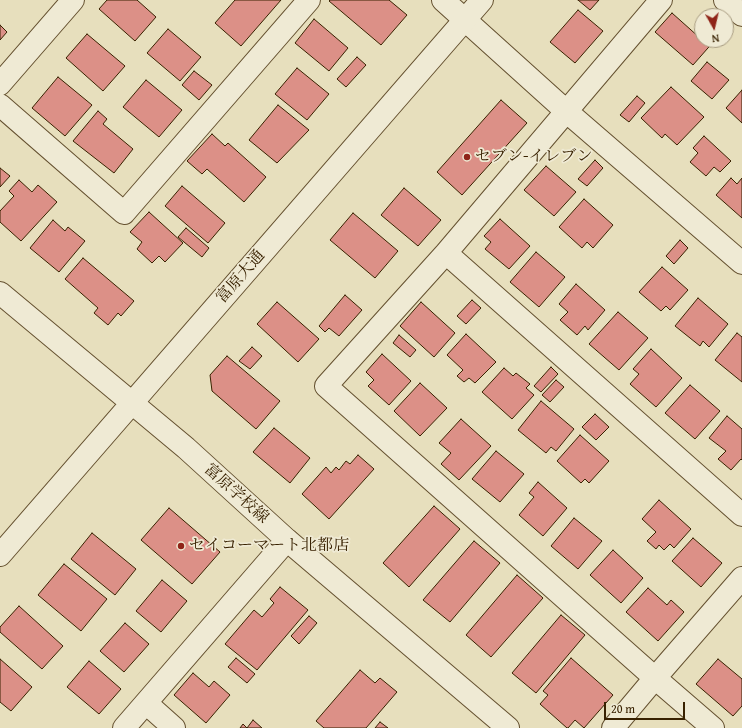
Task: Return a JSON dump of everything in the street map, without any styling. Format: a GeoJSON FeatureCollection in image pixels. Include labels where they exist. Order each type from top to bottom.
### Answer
{"type":"FeatureCollection","features":[{"type":"Feature","properties":{"kind":"street"},"geometry":{"type":"LineString","coordinates":[[0,84],[73,0]]}},
{"type":"Feature","properties":{"kind":"street"},"geometry":{"type":"LineString","coordinates":[[0,105],[124,213],[309,0]]}},
{"type":"Feature","properties":{"kind":"street"},"geometry":{"type":"LineString","coordinates":[[443,0],[566,111],[742,263]]}},
{"type":"Feature","properties":{"kind":"street","name":"富原大通"},"geometry":{"type":"LineString","coordinates":[[0,555],[482,0]]}},
{"type":"Feature","properties":{"kind":"street"},"geometry":{"type":"LineString","coordinates":[[661,0],[446,253],[326,386],[713,728]]}},
{"type":"Feature","properties":{"kind":"street"},"geometry":{"type":"LineString","coordinates":[[725,0],[742,15]]}},
{"type":"Feature","properties":{"kind":"street"},"geometry":{"type":"LineString","coordinates":[[446,253],[742,515]]}},
{"type":"Feature","properties":{"kind":"street","name":"富原学校線"},"geometry":{"type":"LineString","coordinates":[[0,293],[186,448],[287,540],[508,728]]}},
{"type":"Feature","properties":{"kind":"street"},"geometry":{"type":"LineString","coordinates":[[124,728],[287,540]]}},
{"type":"Feature","properties":{"kind":"street"},"geometry":{"type":"LineString","coordinates":[[613,728],[742,578]]}},
{"type":"Feature","properties":{"kind":"street"},"geometry":{"type":"LineString","coordinates":[[146,703],[174,728]]}},
{"type":"Feature","properties":{"kind":"building"},"geometry":{"type":"Polygon","coordinates":[[[107,0],[137,0],[156,17],[135,41],[99,9],[107,0]]]}},
{"type":"Feature","properties":{"kind":"building"},"geometry":{"type":"Polygon","coordinates":[[[235,0],[281,0],[241,46],[215,23],[235,0]]]}},
{"type":"Feature","properties":{"kind":"building"},"geometry":{"type":"Polygon","coordinates":[[[389,0],[407,15],[381,45],[329,1],[389,0]]]}},
{"type":"Feature","properties":{"kind":"building"},"geometry":{"type":"Polygon","coordinates":[[[578,0],[599,0],[590,10],[578,0]]]}},
{"type":"Feature","properties":{"kind":"building"},"geometry":{"type":"Polygon","coordinates":[[[578,10],[603,31],[575,63],[550,42],[578,10]]]}},
{"type":"Feature","properties":{"kind":"building"},"geometry":{"type":"Polygon","coordinates":[[[672,13],[694,33],[694,48],[708,48],[693,65],[655,32],[672,13]]]}},
{"type":"Feature","properties":{"kind":"building"},"geometry":{"type":"Polygon","coordinates":[[[314,19],[348,48],[329,71],[295,43],[314,19]]]}},
{"type":"Feature","properties":{"kind":"building"},"geometry":{"type":"Polygon","coordinates":[[[0,25],[7,32],[0,40],[0,25]]]}},
{"type":"Feature","properties":{"kind":"building"},"geometry":{"type":"Polygon","coordinates":[[[168,29],[201,57],[180,81],[147,53],[168,29]]]}},
{"type":"Feature","properties":{"kind":"building"},"geometry":{"type":"Polygon","coordinates":[[[87,34],[125,66],[103,91],[66,58],[87,34]]]}},
{"type":"Feature","properties":{"kind":"building"},"geometry":{"type":"Polygon","coordinates":[[[357,57],[366,65],[346,87],[337,79],[357,57]]]}},
{"type":"Feature","properties":{"kind":"building"},"geometry":{"type":"Polygon","coordinates":[[[707,62],[729,80],[712,99],[691,81],[707,62]]]}},
{"type":"Feature","properties":{"kind":"building"},"geometry":{"type":"Polygon","coordinates":[[[297,68],[329,94],[307,120],[275,94],[297,68]]]}},
{"type":"Feature","properties":{"kind":"building"},"geometry":{"type":"Polygon","coordinates":[[[194,71],[212,85],[199,100],[182,85],[194,71]]]}},
{"type":"Feature","properties":{"kind":"building"},"geometry":{"type":"Polygon","coordinates":[[[58,77],[92,105],[65,136],[32,108],[58,77]]]}},
{"type":"Feature","properties":{"kind":"building"},"geometry":{"type":"Polygon","coordinates":[[[146,80],[182,110],[159,137],[123,107],[146,80]]]}},
{"type":"Feature","properties":{"kind":"building"},"geometry":{"type":"Polygon","coordinates":[[[671,87],[704,117],[677,145],[665,134],[662,138],[641,118],[671,87]]]}},
{"type":"Feature","properties":{"kind":"building"},"geometry":{"type":"Polygon","coordinates":[[[742,90],[742,123],[726,108],[742,90]]]}},
{"type":"Feature","properties":{"kind":"building"},"geometry":{"type":"Polygon","coordinates":[[[637,96],[645,103],[629,122],[620,115],[637,96]]]}},
{"type":"Feature","properties":{"kind":"building"},"geometry":{"type":"Polygon","coordinates":[[[501,100],[527,123],[462,195],[437,172],[501,100]]]}},
{"type":"Feature","properties":{"kind":"building"},"geometry":{"type":"Polygon","coordinates":[[[278,105],[309,130],[277,163],[249,140],[278,105]]]}},
{"type":"Feature","properties":{"kind":"building"},"geometry":{"type":"Polygon","coordinates":[[[98,111],[107,119],[103,124],[133,149],[114,173],[73,141],[98,111]]]}},
{"type":"Feature","properties":{"kind":"building"},"geometry":{"type":"Polygon","coordinates":[[[212,134],[225,146],[228,143],[266,177],[244,202],[207,169],[202,174],[187,161],[212,134]]]}},
{"type":"Feature","properties":{"kind":"building"},"geometry":{"type":"Polygon","coordinates":[[[704,136],[731,161],[720,172],[714,167],[706,176],[690,162],[698,153],[693,148],[704,136]]]}},
{"type":"Feature","properties":{"kind":"building"},"geometry":{"type":"Polygon","coordinates":[[[595,160],[603,168],[587,186],[578,179],[595,160]]]}},
{"type":"Feature","properties":{"kind":"building"},"geometry":{"type":"Polygon","coordinates":[[[546,166],[576,192],[554,216],[524,190],[546,166]]]}},
{"type":"Feature","properties":{"kind":"building"},"geometry":{"type":"Polygon","coordinates":[[[0,168],[10,176],[0,187],[0,168]]]}},
{"type":"Feature","properties":{"kind":"building"},"geometry":{"type":"Polygon","coordinates":[[[731,178],[737,184],[742,178],[742,218],[716,195],[731,178]]]}},
{"type":"Feature","properties":{"kind":"building"},"geometry":{"type":"Polygon","coordinates":[[[19,180],[32,192],[38,185],[57,202],[21,241],[0,222],[0,211],[14,196],[9,191],[19,180]]]}},
{"type":"Feature","properties":{"kind":"building"},"geometry":{"type":"Polygon","coordinates":[[[182,186],[225,223],[208,243],[165,206],[182,186]]]}},
{"type":"Feature","properties":{"kind":"building"},"geometry":{"type":"Polygon","coordinates":[[[404,188],[441,220],[418,246],[381,215],[404,188]]]}},
{"type":"Feature","properties":{"kind":"building"},"geometry":{"type":"Polygon","coordinates":[[[584,199],[613,225],[593,248],[587,242],[582,248],[559,227],[584,199]]]}},
{"type":"Feature","properties":{"kind":"building"},"geometry":{"type":"Polygon","coordinates":[[[149,212],[183,243],[165,262],[159,256],[152,263],[137,249],[142,242],[130,232],[149,212]]]}},
{"type":"Feature","properties":{"kind":"building"},"geometry":{"type":"Polygon","coordinates":[[[353,213],[398,251],[375,278],[330,240],[353,213]]]}},
{"type":"Feature","properties":{"kind":"building"},"geometry":{"type":"Polygon","coordinates":[[[500,219],[530,246],[509,269],[485,249],[491,242],[484,236],[500,219]]]}},
{"type":"Feature","properties":{"kind":"building"},"geometry":{"type":"Polygon","coordinates":[[[53,220],[65,231],[68,227],[85,241],[59,272],[30,248],[53,220]]]}},
{"type":"Feature","properties":{"kind":"building"},"geometry":{"type":"Polygon","coordinates":[[[186,228],[209,248],[202,257],[178,237],[186,228]]]}},
{"type":"Feature","properties":{"kind":"building"},"geometry":{"type":"Polygon","coordinates":[[[680,240],[688,248],[674,264],[666,256],[680,240]]]}},
{"type":"Feature","properties":{"kind":"building"},"geometry":{"type":"Polygon","coordinates":[[[536,252],[565,277],[539,307],[510,282],[536,252]]]}},
{"type":"Feature","properties":{"kind":"building"},"geometry":{"type":"Polygon","coordinates":[[[83,258],[134,301],[121,316],[118,313],[108,325],[94,313],[98,308],[65,279],[83,258]]]}},
{"type":"Feature","properties":{"kind":"building"},"geometry":{"type":"Polygon","coordinates":[[[662,267],[688,290],[670,310],[666,306],[661,311],[639,292],[662,267]]]}},
{"type":"Feature","properties":{"kind":"building"},"geometry":{"type":"Polygon","coordinates":[[[576,284],[605,310],[588,330],[585,326],[577,335],[560,320],[568,312],[559,304],[576,284]]]}},
{"type":"Feature","properties":{"kind":"building"},"geometry":{"type":"Polygon","coordinates":[[[345,295],[362,310],[339,336],[329,328],[325,332],[319,326],[345,295]]]}},
{"type":"Feature","properties":{"kind":"building"},"geometry":{"type":"Polygon","coordinates":[[[698,298],[728,324],[709,347],[703,341],[700,346],[675,326],[698,298]]]}},
{"type":"Feature","properties":{"kind":"building"},"geometry":{"type":"Polygon","coordinates":[[[472,300],[481,308],[466,324],[457,316],[472,300]]]}},
{"type":"Feature","properties":{"kind":"building"},"geometry":{"type":"Polygon","coordinates":[[[277,302],[319,339],[298,362],[257,324],[277,302]]]}},
{"type":"Feature","properties":{"kind":"building"},"geometry":{"type":"Polygon","coordinates":[[[421,302],[455,333],[434,357],[400,326],[421,302]]]}},
{"type":"Feature","properties":{"kind":"building"},"geometry":{"type":"Polygon","coordinates":[[[618,312],[648,338],[619,370],[589,344],[618,312]]]}},
{"type":"Feature","properties":{"kind":"building"},"geometry":{"type":"Polygon","coordinates":[[[737,333],[742,337],[742,382],[715,360],[737,333]]]}},
{"type":"Feature","properties":{"kind":"building"},"geometry":{"type":"Polygon","coordinates":[[[466,334],[496,362],[475,383],[469,378],[464,382],[457,376],[463,370],[447,355],[466,334]]]}},
{"type":"Feature","properties":{"kind":"building"},"geometry":{"type":"Polygon","coordinates":[[[399,335],[416,350],[410,357],[393,343],[399,335]]]}},
{"type":"Feature","properties":{"kind":"building"},"geometry":{"type":"Polygon","coordinates":[[[252,347],[262,356],[250,369],[239,361],[252,347]]]}},
{"type":"Feature","properties":{"kind":"building"},"geometry":{"type":"Polygon","coordinates":[[[651,349],[682,378],[656,407],[630,384],[639,374],[633,369],[651,349]]]}},
{"type":"Feature","properties":{"kind":"building"},"geometry":{"type":"Polygon","coordinates":[[[382,354],[411,381],[389,405],[368,386],[374,380],[366,372],[382,354]]]}},
{"type":"Feature","properties":{"kind":"building"},"geometry":{"type":"Polygon","coordinates":[[[227,356],[280,401],[256,429],[212,391],[210,375],[227,356]]]}},
{"type":"Feature","properties":{"kind":"building"},"geometry":{"type":"Polygon","coordinates":[[[551,367],[558,374],[541,392],[534,386],[551,367]]]}},
{"type":"Feature","properties":{"kind":"building"},"geometry":{"type":"Polygon","coordinates":[[[504,368],[513,376],[516,373],[530,384],[526,388],[534,395],[512,419],[482,392],[504,368]]]}},
{"type":"Feature","properties":{"kind":"building"},"geometry":{"type":"Polygon","coordinates":[[[556,380],[564,387],[550,402],[542,395],[556,380]]]}},
{"type":"Feature","properties":{"kind":"building"},"geometry":{"type":"Polygon","coordinates":[[[420,383],[447,408],[420,436],[394,411],[420,383]]]}},
{"type":"Feature","properties":{"kind":"building"},"geometry":{"type":"Polygon","coordinates":[[[690,385],[720,411],[695,439],[665,413],[690,385]]]}},
{"type":"Feature","properties":{"kind":"building"},"geometry":{"type":"Polygon","coordinates":[[[541,401],[574,429],[556,451],[551,447],[546,453],[518,430],[541,401]]]}},
{"type":"Feature","properties":{"kind":"building"},"geometry":{"type":"Polygon","coordinates":[[[595,414],[609,427],[596,440],[582,427],[595,414]]]}},
{"type":"Feature","properties":{"kind":"building"},"geometry":{"type":"Polygon","coordinates":[[[727,416],[742,429],[742,460],[741,459],[731,470],[718,459],[726,451],[709,438],[727,416]]]}},
{"type":"Feature","properties":{"kind":"building"},"geometry":{"type":"Polygon","coordinates":[[[461,419],[491,446],[459,480],[441,464],[451,453],[439,443],[461,419]]]}},
{"type":"Feature","properties":{"kind":"building"},"geometry":{"type":"Polygon","coordinates":[[[274,428],[310,458],[290,483],[253,452],[274,428]]]}},
{"type":"Feature","properties":{"kind":"building"},"geometry":{"type":"Polygon","coordinates":[[[580,435],[609,461],[589,483],[585,479],[581,483],[557,461],[580,435]]]}},
{"type":"Feature","properties":{"kind":"building"},"geometry":{"type":"Polygon","coordinates":[[[496,451],[524,474],[500,502],[472,479],[496,451]]]}},
{"type":"Feature","properties":{"kind":"building"},"geometry":{"type":"Polygon","coordinates":[[[358,455],[374,469],[329,519],[302,494],[326,467],[331,473],[336,467],[339,470],[346,461],[350,464],[358,455]]]}},
{"type":"Feature","properties":{"kind":"building"},"geometry":{"type":"Polygon","coordinates":[[[538,482],[567,508],[543,536],[519,515],[534,497],[529,493],[538,482]]]}},
{"type":"Feature","properties":{"kind":"building"},"geometry":{"type":"Polygon","coordinates":[[[659,500],[691,529],[674,548],[670,544],[664,550],[659,545],[656,549],[647,541],[656,532],[642,519],[659,500]]]}},
{"type":"Feature","properties":{"kind":"building"},"geometry":{"type":"Polygon","coordinates":[[[434,506],[460,529],[409,587],[383,563],[434,506]]]}},
{"type":"Feature","properties":{"kind":"building","name":"セイコーマート北都店"},"geometry":{"type":"Polygon","coordinates":[[[169,508],[220,552],[192,584],[141,540],[169,508]]]}},
{"type":"Feature","properties":{"kind":"building"},"geometry":{"type":"Polygon","coordinates":[[[574,518],[602,541],[578,569],[551,546],[574,518]]]}},
{"type":"Feature","properties":{"kind":"building"},"geometry":{"type":"Polygon","coordinates":[[[92,533],[136,569],[115,595],[71,559],[92,533]]]}},
{"type":"Feature","properties":{"kind":"building"},"geometry":{"type":"Polygon","coordinates":[[[693,538],[722,563],[701,587],[672,561],[693,538]]]}},
{"type":"Feature","properties":{"kind":"building"},"geometry":{"type":"Polygon","coordinates":[[[474,541],[500,563],[450,622],[423,600],[474,541]]]}},
{"type":"Feature","properties":{"kind":"building"},"geometry":{"type":"Polygon","coordinates":[[[613,550],[643,578],[621,603],[590,575],[613,550]]]}},
{"type":"Feature","properties":{"kind":"building"},"geometry":{"type":"Polygon","coordinates":[[[64,564],[107,599],[81,631],[38,595],[64,564]]]}},
{"type":"Feature","properties":{"kind":"building"},"geometry":{"type":"Polygon","coordinates":[[[517,575],[543,598],[491,657],[466,635],[517,575]]]}},
{"type":"Feature","properties":{"kind":"building"},"geometry":{"type":"Polygon","coordinates":[[[162,580],[187,601],[161,632],[136,611],[162,580]]]}},
{"type":"Feature","properties":{"kind":"building"},"geometry":{"type":"Polygon","coordinates":[[[280,587],[308,610],[257,670],[225,644],[254,610],[262,617],[274,603],[270,599],[280,587]]]}},
{"type":"Feature","properties":{"kind":"building"},"geometry":{"type":"Polygon","coordinates":[[[648,588],[667,605],[671,600],[684,612],[658,641],[626,612],[648,588]]]}},
{"type":"Feature","properties":{"kind":"building"},"geometry":{"type":"Polygon","coordinates":[[[19,606],[63,646],[42,669],[0,632],[0,627],[19,606]]]}},
{"type":"Feature","properties":{"kind":"building"},"geometry":{"type":"Polygon","coordinates":[[[561,615],[585,635],[536,693],[512,673],[561,615]]]}},
{"type":"Feature","properties":{"kind":"building"},"geometry":{"type":"Polygon","coordinates":[[[309,616],[317,623],[299,644],[291,636],[309,616]]]}},
{"type":"Feature","properties":{"kind":"building"},"geometry":{"type":"Polygon","coordinates":[[[125,623],[149,644],[124,672],[100,651],[125,623]]]}},
{"type":"Feature","properties":{"kind":"building"},"geometry":{"type":"Polygon","coordinates":[[[236,658],[255,674],[247,683],[228,667],[236,658]]]}},
{"type":"Feature","properties":{"kind":"building"},"geometry":{"type":"Polygon","coordinates":[[[571,658],[613,695],[584,728],[575,720],[567,728],[540,704],[548,695],[543,691],[571,658]]]}},
{"type":"Feature","properties":{"kind":"building"},"geometry":{"type":"Polygon","coordinates":[[[0,659],[32,687],[11,711],[0,702],[0,659]]]}},
{"type":"Feature","properties":{"kind":"building"},"geometry":{"type":"Polygon","coordinates":[[[718,659],[742,679],[742,706],[733,716],[696,684],[718,659]]]}},
{"type":"Feature","properties":{"kind":"building"},"geometry":{"type":"Polygon","coordinates":[[[89,661],[121,689],[99,714],[67,687],[89,661]]]}},
{"type":"Feature","properties":{"kind":"building"},"geometry":{"type":"Polygon","coordinates":[[[360,670],[375,683],[380,678],[397,692],[366,728],[324,728],[316,721],[360,670]]]}},
{"type":"Feature","properties":{"kind":"building"},"geometry":{"type":"Polygon","coordinates":[[[193,673],[209,687],[214,681],[230,695],[206,723],[174,695],[193,673]]]}},
{"type":"Feature","properties":{"kind":"building"},"geometry":{"type":"Polygon","coordinates":[[[253,720],[262,728],[247,728],[253,720]]]}},
{"type":"Feature","properties":{"kind":"building"},"geometry":{"type":"Polygon","coordinates":[[[380,722],[388,728],[375,728],[380,722]]]}},
{"type":"Feature","properties":{"kind":"building"},"geometry":{"type":"Polygon","coordinates":[[[243,724],[247,728],[240,728],[243,724]]]}},
{"type":"Feature","properties":{"kind":"place","name":"セブン-イレブン"},"geometry":{"type":"Point","coordinates":[467,157]}},
{"type":"Feature","properties":{"kind":"place","name":"セイコーマート北都店"},"geometry":{"type":"Point","coordinates":[181,546]}}]}
